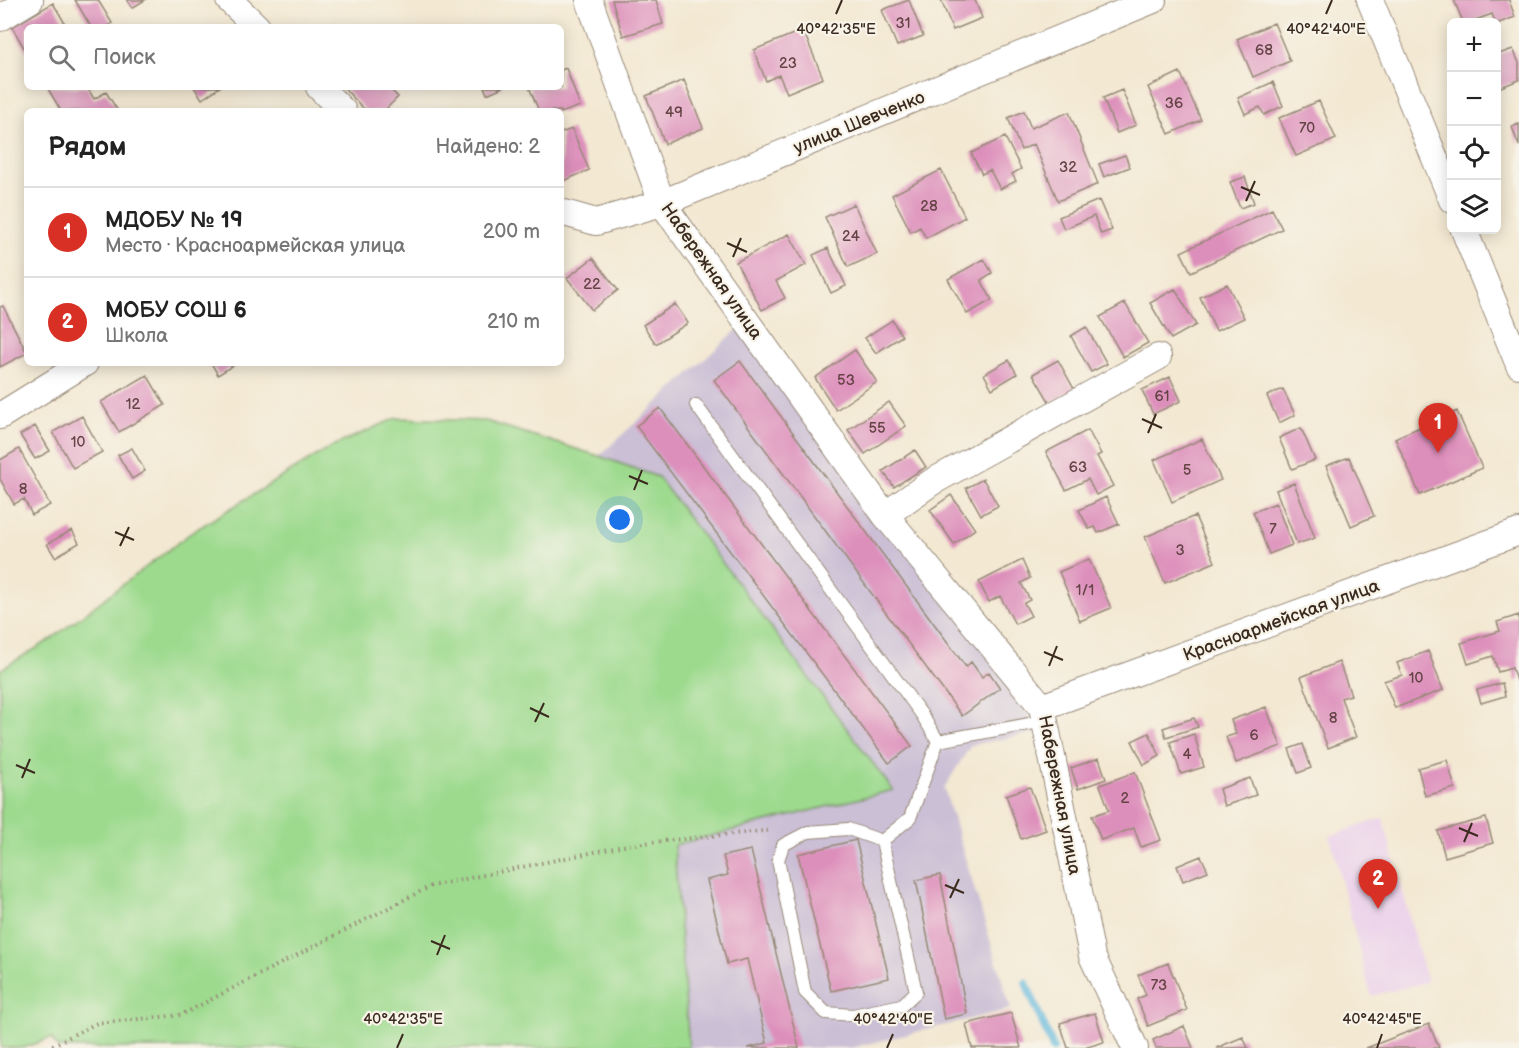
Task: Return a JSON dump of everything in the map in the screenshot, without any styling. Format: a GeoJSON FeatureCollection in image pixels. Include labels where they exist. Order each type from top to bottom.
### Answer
{"type":"FeatureCollection","features":[{"type":"Feature","properties":{"kind":"street"},"geometry":{"type":"LineString","coordinates":[[0,18],[30,0]]}},
{"type":"Feature","properties":{"kind":"street"},"geometry":{"type":"LineString","coordinates":[[229,0],[254,24]]}},
{"type":"Feature","properties":{"kind":"street","name":"Набережная улица"},"geometry":{"type":"LineString","coordinates":[[589,0],[662,203],[885,515],[1043,714],[1092,956],[1135,1048]]}},
{"type":"Feature","properties":{"kind":"street","name":"улица Шевченко"},"geometry":{"type":"LineString","coordinates":[[564,213],[596,222],[662,203],[1153,0]]}},
{"type":"Feature","properties":{"kind":"street"},"geometry":{"type":"LineString","coordinates":[[1370,0],[1447,188]]}},
{"type":"Feature","properties":{"kind":"street"},"geometry":{"type":"LineString","coordinates":[[322,90],[341,108]]}},
{"type":"Feature","properties":{"kind":"street"},"geometry":{"type":"LineString","coordinates":[[1466,234],[1519,365]]}},
{"type":"Feature","properties":{"kind":"street"},"geometry":{"type":"LineString","coordinates":[[885,515],[932,482],[1158,357]]}},
{"type":"Feature","properties":{"kind":"street"},"geometry":{"type":"LineString","coordinates":[[0,416],[80,366]]}},
{"type":"Feature","properties":{"kind":"street","name":"Красноармейская улица"},"geometry":{"type":"LineString","coordinates":[[1043,714],[1519,532]]}},
{"type":"Feature","properties":{"kind":"lane"},"geometry":{"type":"LineString","coordinates":[[696,405],[938,741]]}},
{"type":"Feature","properties":{"kind":"lane"},"geometry":{"type":"LineString","coordinates":[[938,741],[1043,714]]}},
{"type":"Feature","properties":{"kind":"lane"},"geometry":{"type":"LineString","coordinates":[[882,841],[910,818],[938,741]]}},
{"type":"Feature","properties":{"kind":"lane"},"geometry":{"type":"LineString","coordinates":[[848,829],[882,841],[916,992],[902,1005],[852,1015],[826,1013],[806,992],[778,860],[783,845],[808,832],[848,829]]}},
{"type":"Feature","properties":{"kind":"path"},"geometry":{"type":"LineString","coordinates":[[47,1048],[97,1023],[181,1015],[432,886],[633,844],[770,829],[796,838]]}},
{"type":"Feature","properties":{"kind":"shaded area"},"geometry":{"type":"Polygon","coordinates":[[[739,328],[1035,712],[1037,732],[971,745],[944,788],[1011,1009],[851,1048],[689,1048],[674,845],[893,790],[658,477],[599,456],[739,328]]]}},
{"type":"Feature","properties":{"kind":"shaded area"},"geometry":{"type":"Polygon","coordinates":[[[1383,818],[1427,982],[1371,996],[1330,836],[1383,818]]]}},
{"type":"Feature","properties":{"kind":"green space"},"geometry":{"type":"Polygon","coordinates":[[[396,418],[486,421],[658,477],[893,790],[674,845],[689,1048],[58,1048],[51,1038],[23,1048],[1,1048],[0,670],[50,640],[192,532],[331,447],[396,418]]]}},
{"type":"Feature","properties":{"kind":"building"},"geometry":{"type":"Polygon","coordinates":[[[75,0],[98,0],[112,23],[89,24],[75,0]]]}},
{"type":"Feature","properties":{"kind":"building"},"geometry":{"type":"Polygon","coordinates":[[[127,0],[145,0],[132,8],[127,0]]]}},
{"type":"Feature","properties":{"kind":"building"},"geometry":{"type":"Polygon","coordinates":[[[612,0],[656,0],[663,24],[623,36],[612,0]]]}},
{"type":"Feature","properties":{"kind":"building"},"geometry":{"type":"Polygon","coordinates":[[[909,0],[923,36],[897,46],[882,10],[909,0]]]}},
{"type":"Feature","properties":{"kind":"building"},"geometry":{"type":"Polygon","coordinates":[[[941,0],[975,0],[982,18],[953,30],[941,0]]]}},
{"type":"Feature","properties":{"kind":"building"},"geometry":{"type":"Polygon","coordinates":[[[1454,0],[1509,0],[1515,17],[1501,22],[1501,18],[1494,18],[1492,14],[1481,18],[1461,18],[1454,0]]]}},
{"type":"Feature","properties":{"kind":"building"},"geometry":{"type":"Polygon","coordinates":[[[53,3],[65,24],[24,24],[24,48],[12,27],[53,3]]]}},
{"type":"Feature","properties":{"kind":"building"},"geometry":{"type":"Polygon","coordinates":[[[1274,23],[1290,61],[1253,77],[1237,39],[1274,23]]]}},
{"type":"Feature","properties":{"kind":"building"},"geometry":{"type":"Polygon","coordinates":[[[803,30],[823,78],[787,93],[779,75],[766,81],[754,50],[803,30]]]}},
{"type":"Feature","properties":{"kind":"building"},"geometry":{"type":"Polygon","coordinates":[[[1513,49],[1519,63],[1519,80],[1501,87],[1501,72],[1501,53],[1513,49]]]}},
{"type":"Feature","properties":{"kind":"building"},"geometry":{"type":"Polygon","coordinates":[[[566,68],[580,106],[564,112],[564,108],[538,108],[530,90],[564,90],[564,69],[566,68]]]}},
{"type":"Feature","properties":{"kind":"building"},"geometry":{"type":"Polygon","coordinates":[[[1180,72],[1201,120],[1169,134],[1148,87],[1180,72]]]}},
{"type":"Feature","properties":{"kind":"building"},"geometry":{"type":"Polygon","coordinates":[[[684,80],[703,128],[665,144],[646,96],[684,80]]]}},
{"type":"Feature","properties":{"kind":"building"},"geometry":{"type":"Polygon","coordinates":[[[1273,82],[1283,106],[1264,115],[1260,107],[1245,114],[1238,98],[1273,82]]]}},
{"type":"Feature","properties":{"kind":"building"},"geometry":{"type":"Polygon","coordinates":[[[49,90],[89,90],[94,99],[106,92],[116,108],[59,108],[49,90]]]}},
{"type":"Feature","properties":{"kind":"building"},"geometry":{"type":"Polygon","coordinates":[[[196,90],[216,90],[202,99],[196,90]]]}},
{"type":"Feature","properties":{"kind":"building"},"geometry":{"type":"Polygon","coordinates":[[[346,90],[391,90],[398,97],[387,108],[363,108],[346,90]]]}},
{"type":"Feature","properties":{"kind":"building"},"geometry":{"type":"Polygon","coordinates":[[[1122,90],[1136,125],[1117,133],[1103,98],[1122,90]]]}},
{"type":"Feature","properties":{"kind":"building"},"geometry":{"type":"Polygon","coordinates":[[[1319,101],[1336,139],[1296,156],[1279,118],[1319,101]]]}},
{"type":"Feature","properties":{"kind":"building"},"geometry":{"type":"Polygon","coordinates":[[[1024,111],[1031,128],[1069,112],[1098,184],[1058,201],[1034,144],[1021,150],[1008,118],[1024,111]]]}},
{"type":"Feature","properties":{"kind":"building"},"geometry":{"type":"Polygon","coordinates":[[[1519,124],[1519,146],[1512,127],[1519,124]]]}},
{"type":"Feature","properties":{"kind":"building"},"geometry":{"type":"Polygon","coordinates":[[[572,129],[589,170],[564,181],[564,132],[572,129]]]}},
{"type":"Feature","properties":{"kind":"building"},"geometry":{"type":"Polygon","coordinates":[[[1005,137],[1021,169],[1012,174],[1016,181],[1000,189],[990,170],[982,174],[971,153],[1005,137]]]}},
{"type":"Feature","properties":{"kind":"building"},"geometry":{"type":"Polygon","coordinates":[[[1125,155],[1130,167],[1104,177],[1099,164],[1125,155]]]}},
{"type":"Feature","properties":{"kind":"building"},"geometry":{"type":"Polygon","coordinates":[[[941,170],[965,217],[926,238],[920,227],[911,232],[892,195],[941,170]]]}},
{"type":"Feature","properties":{"kind":"building"},"geometry":{"type":"Polygon","coordinates":[[[1245,177],[1254,203],[1240,208],[1230,182],[1245,177]]]}},
{"type":"Feature","properties":{"kind":"building"},"geometry":{"type":"Polygon","coordinates":[[[1099,200],[1112,230],[1101,234],[1094,216],[1064,229],[1059,217],[1099,200]]]}},
{"type":"Feature","properties":{"kind":"building"},"geometry":{"type":"Polygon","coordinates":[[[854,204],[877,254],[848,267],[825,217],[854,204]]]}},
{"type":"Feature","properties":{"kind":"building"},"geometry":{"type":"Polygon","coordinates":[[[1272,209],[1282,229],[1191,272],[1181,252],[1272,209]]]}},
{"type":"Feature","properties":{"kind":"building"},"geometry":{"type":"Polygon","coordinates":[[[789,234],[806,265],[776,281],[785,298],[762,310],[736,262],[789,234]]]}},
{"type":"Feature","properties":{"kind":"building"},"geometry":{"type":"Polygon","coordinates":[[[828,248],[846,286],[831,293],[813,255],[828,248]]]}},
{"type":"Feature","properties":{"kind":"building"},"geometry":{"type":"Polygon","coordinates":[[[593,258],[618,290],[592,310],[567,278],[593,258]]]}},
{"type":"Feature","properties":{"kind":"building"},"geometry":{"type":"Polygon","coordinates":[[[984,259],[992,273],[981,280],[992,300],[967,314],[948,279],[984,259]]]}},
{"type":"Feature","properties":{"kind":"building"},"geometry":{"type":"Polygon","coordinates":[[[1227,284],[1244,318],[1216,331],[1200,297],[1227,284]]]}},
{"type":"Feature","properties":{"kind":"building"},"geometry":{"type":"Polygon","coordinates":[[[1175,289],[1196,325],[1171,339],[1150,303],[1175,289]]]}},
{"type":"Feature","properties":{"kind":"building"},"geometry":{"type":"Polygon","coordinates":[[[1125,303],[1148,343],[1123,357],[1100,317],[1125,303]]]}},
{"type":"Feature","properties":{"kind":"building"},"geometry":{"type":"Polygon","coordinates":[[[675,304],[688,323],[656,344],[643,325],[675,304]]]}},
{"type":"Feature","properties":{"kind":"building"},"geometry":{"type":"Polygon","coordinates":[[[3,306],[24,347],[24,355],[0,367],[0,307],[3,306]]]}},
{"type":"Feature","properties":{"kind":"building"},"geometry":{"type":"Polygon","coordinates":[[[892,320],[902,336],[876,353],[865,338],[892,320]]]}},
{"type":"Feature","properties":{"kind":"building"},"geometry":{"type":"Polygon","coordinates":[[[1086,327],[1107,364],[1091,372],[1071,336],[1086,327]]]}},
{"type":"Feature","properties":{"kind":"building"},"geometry":{"type":"Polygon","coordinates":[[[855,350],[877,382],[836,410],[815,378],[855,350]]]}},
{"type":"Feature","properties":{"kind":"building"},"geometry":{"type":"Polygon","coordinates":[[[1009,360],[1017,374],[992,389],[984,374],[1009,360]]]}},
{"type":"Feature","properties":{"kind":"building"},"geometry":{"type":"Polygon","coordinates":[[[1058,360],[1074,389],[1050,403],[1033,374],[1058,360]]]}},
{"type":"Feature","properties":{"kind":"building"},"geometry":{"type":"Polygon","coordinates":[[[740,361],[966,667],[971,662],[982,677],[989,672],[1000,688],[962,716],[714,380],[740,361]]]}},
{"type":"Feature","properties":{"kind":"building"},"geometry":{"type":"Polygon","coordinates":[[[213,366],[232,366],[218,375],[213,366]]]}},
{"type":"Feature","properties":{"kind":"building"},"geometry":{"type":"Polygon","coordinates":[[[147,375],[165,405],[119,432],[101,402],[147,375]]]}},
{"type":"Feature","properties":{"kind":"building"},"geometry":{"type":"Polygon","coordinates":[[[1170,377],[1181,401],[1153,414],[1142,390],[1170,377]]]}},
{"type":"Feature","properties":{"kind":"building"},"geometry":{"type":"Polygon","coordinates":[[[1283,389],[1295,415],[1279,423],[1267,396],[1283,389]]]}},
{"type":"Feature","properties":{"kind":"building"},"geometry":{"type":"Polygon","coordinates":[[[889,402],[906,426],[865,454],[848,430],[889,402]]]}},
{"type":"Feature","properties":{"kind":"building"},"geometry":{"type":"Polygon","coordinates":[[[660,408],[912,746],[889,763],[636,426],[660,408]]]}},
{"type":"Feature","properties":{"kind":"building"},"geometry":{"type":"Polygon","coordinates":[[[1457,411],[1482,468],[1420,495],[1395,438],[1457,411]]]}},
{"type":"Feature","properties":{"kind":"building"},"geometry":{"type":"Polygon","coordinates":[[[82,416],[102,452],[73,468],[53,432],[82,416]]]}},
{"type":"Feature","properties":{"kind":"building"},"geometry":{"type":"Polygon","coordinates":[[[35,426],[50,451],[35,459],[20,435],[35,426]]]}},
{"type":"Feature","properties":{"kind":"building"},"geometry":{"type":"Polygon","coordinates":[[[1301,428],[1315,460],[1292,469],[1279,438],[1301,428]]]}},
{"type":"Feature","properties":{"kind":"building"},"geometry":{"type":"Polygon","coordinates":[[[1088,430],[1101,454],[1097,456],[1113,486],[1096,495],[1088,479],[1066,490],[1046,452],[1088,430]]]}},
{"type":"Feature","properties":{"kind":"building"},"geometry":{"type":"Polygon","coordinates":[[[1202,439],[1221,480],[1172,502],[1154,460],[1202,439]]]}},
{"type":"Feature","properties":{"kind":"building"},"geometry":{"type":"Polygon","coordinates":[[[132,448],[145,471],[132,479],[118,455],[132,448]]]}},
{"type":"Feature","properties":{"kind":"building"},"geometry":{"type":"Polygon","coordinates":[[[19,449],[50,505],[32,515],[24,499],[14,504],[0,479],[0,460],[19,449]]]}},
{"type":"Feature","properties":{"kind":"building"},"geometry":{"type":"Polygon","coordinates":[[[915,450],[926,467],[894,487],[883,471],[915,450]]]}},
{"type":"Feature","properties":{"kind":"building"},"geometry":{"type":"Polygon","coordinates":[[[1349,457],[1374,516],[1351,526],[1326,466],[1349,457]]]}},
{"type":"Feature","properties":{"kind":"building"},"geometry":{"type":"Polygon","coordinates":[[[983,479],[998,506],[981,515],[966,488],[983,479]]]}},
{"type":"Feature","properties":{"kind":"building"},"geometry":{"type":"Polygon","coordinates":[[[1294,483],[1315,538],[1297,544],[1276,490],[1294,483]]]}},
{"type":"Feature","properties":{"kind":"building"},"geometry":{"type":"Polygon","coordinates":[[[951,495],[975,529],[954,544],[930,510],[951,495]]]}},
{"type":"Feature","properties":{"kind":"building"},"geometry":{"type":"Polygon","coordinates":[[[1106,497],[1119,524],[1098,533],[1095,527],[1089,529],[1079,510],[1106,497]]]}},
{"type":"Feature","properties":{"kind":"building"},"geometry":{"type":"Polygon","coordinates":[[[1276,503],[1292,545],[1269,554],[1253,512],[1276,503]]]}},
{"type":"Feature","properties":{"kind":"building"},"geometry":{"type":"Polygon","coordinates":[[[1195,516],[1215,562],[1165,583],[1145,537],[1195,516]]]}},
{"type":"Feature","properties":{"kind":"building"},"geometry":{"type":"Polygon","coordinates":[[[72,530],[79,543],[55,557],[47,544],[72,530]]]}},
{"type":"Feature","properties":{"kind":"building"},"geometry":{"type":"Polygon","coordinates":[[[1089,559],[1111,608],[1080,621],[1059,572],[1089,559]]]}},
{"type":"Feature","properties":{"kind":"building"},"geometry":{"type":"Polygon","coordinates":[[[1022,560],[1030,578],[1021,583],[1030,600],[1024,603],[1031,616],[1015,624],[1000,596],[989,602],[979,582],[1022,560]]]}},
{"type":"Feature","properties":{"kind":"building"},"geometry":{"type":"Polygon","coordinates":[[[1519,615],[1519,680],[1516,681],[1512,668],[1498,672],[1493,656],[1468,664],[1461,643],[1500,631],[1497,622],[1519,615]]]}},
{"type":"Feature","properties":{"kind":"building"},"geometry":{"type":"Polygon","coordinates":[[[1428,651],[1443,690],[1395,708],[1384,681],[1402,675],[1397,663],[1428,651]]]}},
{"type":"Feature","properties":{"kind":"building"},"geometry":{"type":"Polygon","coordinates":[[[1339,662],[1351,695],[1341,698],[1356,737],[1328,748],[1301,677],[1339,662]]]}},
{"type":"Feature","properties":{"kind":"building"},"geometry":{"type":"Polygon","coordinates":[[[1502,683],[1505,696],[1481,703],[1477,690],[1502,683]]]}},
{"type":"Feature","properties":{"kind":"building"},"geometry":{"type":"Polygon","coordinates":[[[1266,707],[1281,746],[1236,763],[1226,737],[1236,734],[1231,720],[1266,707]]]}},
{"type":"Feature","properties":{"kind":"building"},"geometry":{"type":"Polygon","coordinates":[[[1194,718],[1198,727],[1166,737],[1163,728],[1194,718]]]}},
{"type":"Feature","properties":{"kind":"building"},"geometry":{"type":"Polygon","coordinates":[[[1149,733],[1160,756],[1144,765],[1132,741],[1149,733]]]}},
{"type":"Feature","properties":{"kind":"building"},"geometry":{"type":"Polygon","coordinates":[[[1194,734],[1204,767],[1181,774],[1170,742],[1194,734]]]}},
{"type":"Feature","properties":{"kind":"building"},"geometry":{"type":"Polygon","coordinates":[[[1303,744],[1311,768],[1298,773],[1289,749],[1303,744]]]}},
{"type":"Feature","properties":{"kind":"building"},"geometry":{"type":"Polygon","coordinates":[[[1099,758],[1106,779],[1078,789],[1071,768],[1099,758]]]}},
{"type":"Feature","properties":{"kind":"building"},"geometry":{"type":"Polygon","coordinates":[[[1447,760],[1455,788],[1425,796],[1418,768],[1447,760]]]}},
{"type":"Feature","properties":{"kind":"building"},"geometry":{"type":"Polygon","coordinates":[[[1135,772],[1161,840],[1141,847],[1134,828],[1101,840],[1092,816],[1109,810],[1100,785],[1135,772]]]}},
{"type":"Feature","properties":{"kind":"building"},"geometry":{"type":"Polygon","coordinates":[[[1250,778],[1256,795],[1224,806],[1219,789],[1250,778]]]}},
{"type":"Feature","properties":{"kind":"building"},"geometry":{"type":"Polygon","coordinates":[[[1030,787],[1046,830],[1021,839],[1006,795],[1030,787]]]}},
{"type":"Feature","properties":{"kind":"building"},"geometry":{"type":"Polygon","coordinates":[[[1486,818],[1493,843],[1445,857],[1438,831],[1486,818]]]}},
{"type":"Feature","properties":{"kind":"building"},"geometry":{"type":"Polygon","coordinates":[[[856,840],[889,978],[831,991],[798,854],[856,840]]]}},
{"type":"Feature","properties":{"kind":"building"},"geometry":{"type":"Polygon","coordinates":[[[751,850],[799,1048],[748,1048],[767,1043],[747,959],[727,964],[707,880],[728,875],[723,856],[751,850]]]}},
{"type":"Feature","properties":{"kind":"building"},"geometry":{"type":"Polygon","coordinates":[[[1201,856],[1208,871],[1183,881],[1177,866],[1201,856]]]}},
{"type":"Feature","properties":{"kind":"building"},"geometry":{"type":"Polygon","coordinates":[[[940,875],[967,1014],[944,1019],[916,880],[940,875]]]}},
{"type":"Feature","properties":{"kind":"building"},"geometry":{"type":"Polygon","coordinates":[[[1168,963],[1187,1010],[1148,1026],[1137,999],[1146,995],[1138,975],[1168,963]]]}},
{"type":"Feature","properties":{"kind":"building"},"geometry":{"type":"Polygon","coordinates":[[[1011,1013],[1021,1048],[972,1048],[966,1024],[1011,1013]]]}},
{"type":"Feature","properties":{"kind":"building"},"geometry":{"type":"Polygon","coordinates":[[[1095,1013],[1104,1042],[1084,1048],[1068,1048],[1060,1023],[1095,1013]]]}},
{"type":"Feature","properties":{"kind":"building"},"geometry":{"type":"Polygon","coordinates":[[[1429,1024],[1439,1048],[1366,1048],[1429,1024]]]}},
{"type":"Feature","properties":{"kind":"building"},"geometry":{"type":"Polygon","coordinates":[[[1184,1026],[1193,1048],[1156,1048],[1153,1040],[1184,1026]]]}},
{"type":"Feature","properties":{"kind":"building"},"geometry":{"type":"Polygon","coordinates":[[[1243,1037],[1248,1048],[1216,1048],[1243,1037]]]}},
{"type":"Feature","properties":{"kind":"waterway"},"geometry":{"type":"LineString","coordinates":[[1026,983],[1053,1048]]}},
{"type":"Feature","properties":{"kind":"place","name":"МДОБУ № 19"},"geometry":{"type":"Point","coordinates":[1438,453]}},
{"type":"Feature","properties":{"kind":"place","name":"МОБУ СОШ 6"},"geometry":{"type":"Point","coordinates":[1378,909]}}]}
